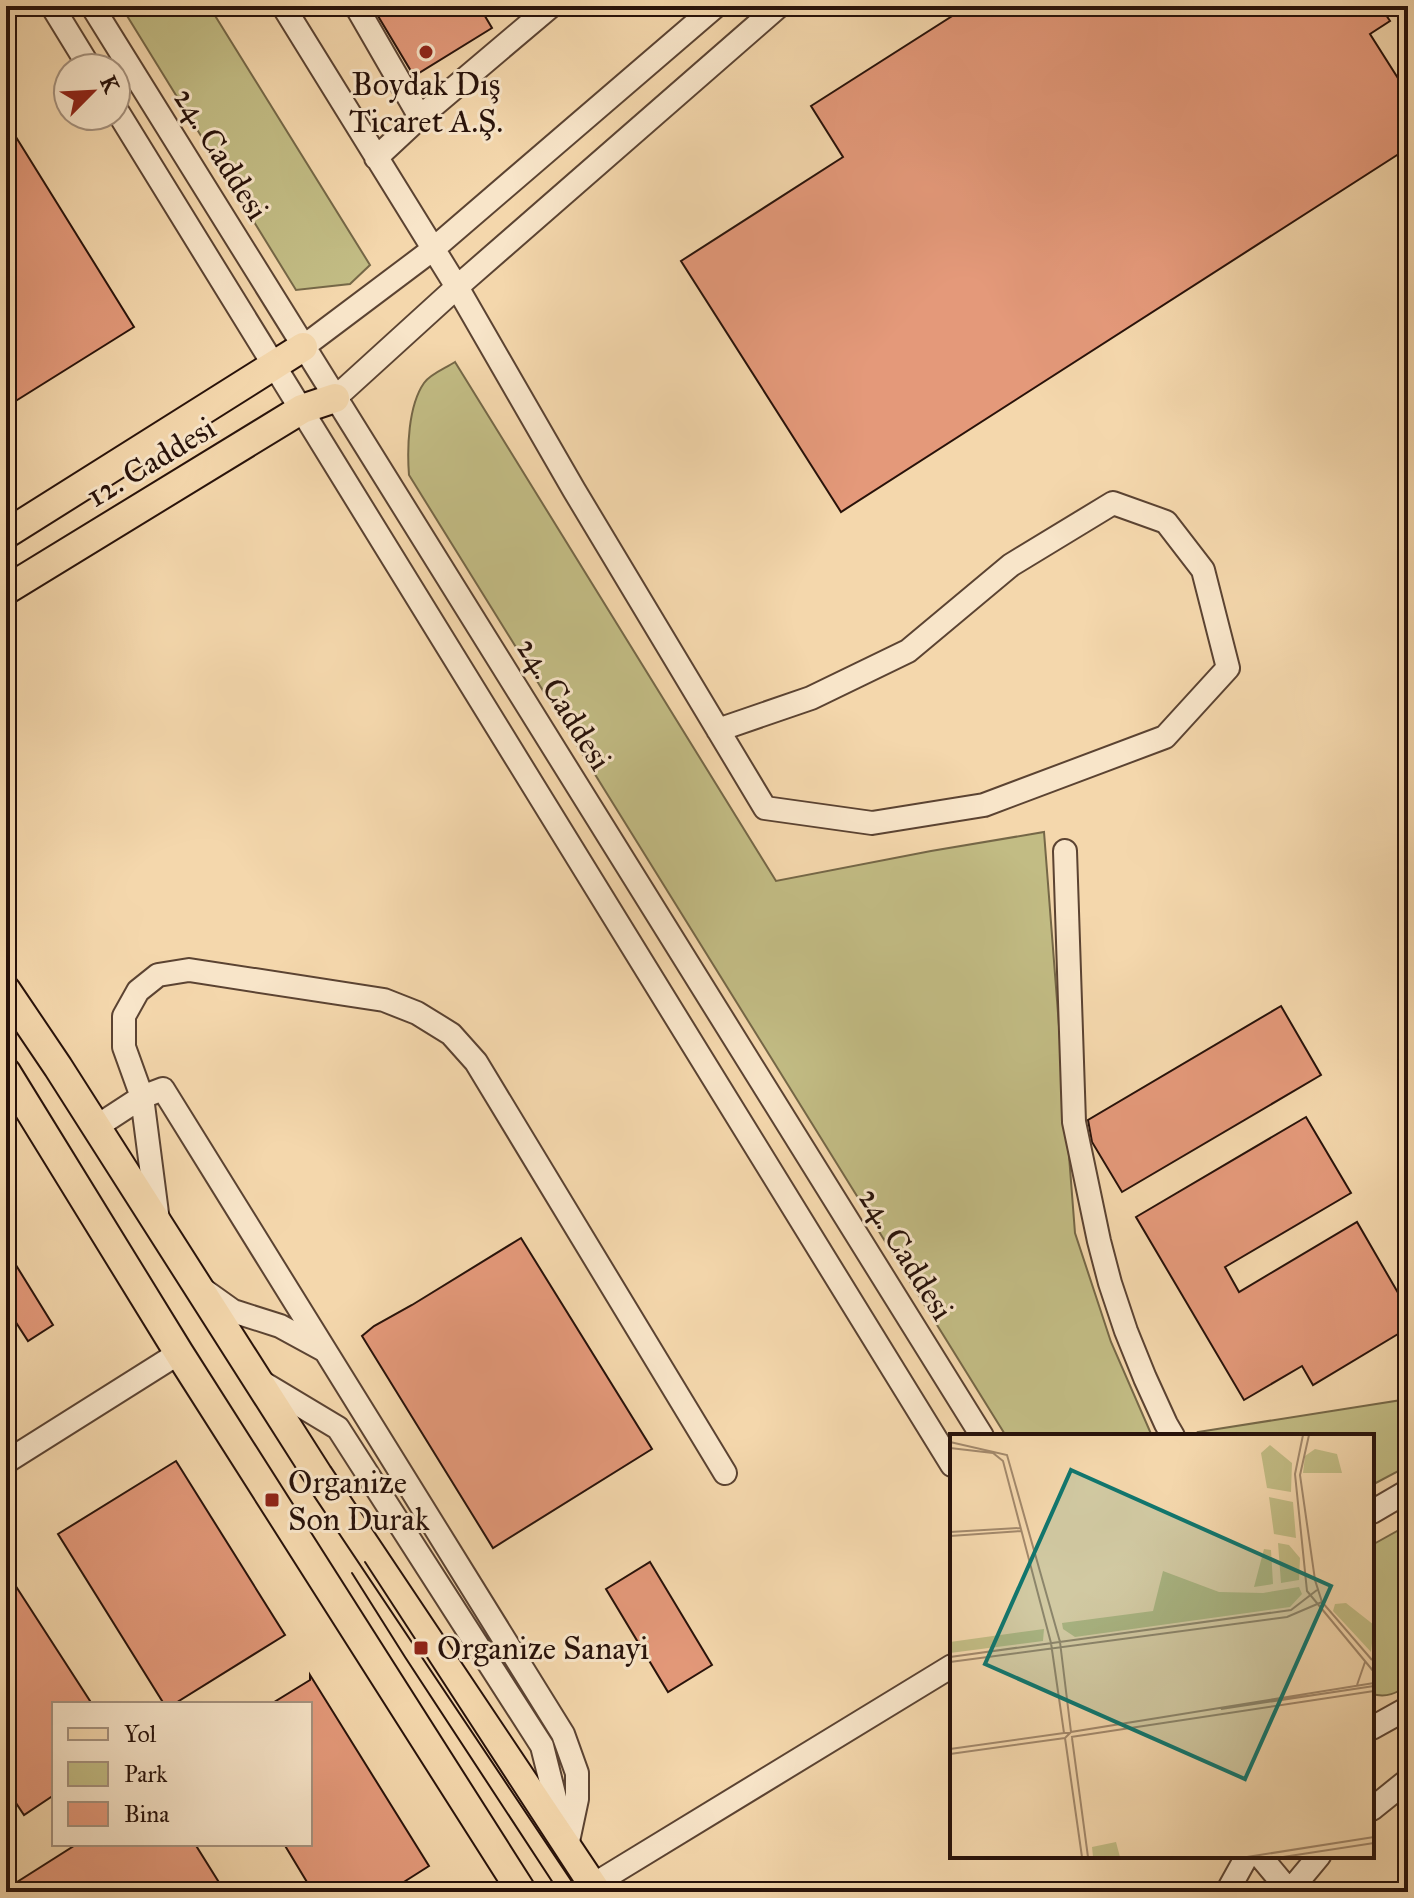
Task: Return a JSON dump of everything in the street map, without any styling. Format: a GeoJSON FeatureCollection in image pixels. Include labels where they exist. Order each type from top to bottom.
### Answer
{"type":"FeatureCollection","features":[{"type":"Feature","properties":{"kind":"main road","name":"12. Caddesi"},"geometry":{"type":"LineString","coordinates":[[6,534],[303,347]]}},
{"type":"Feature","properties":{"kind":"main road","name":"12. Caddesi"},"geometry":{"type":"LineString","coordinates":[[6,590],[302,409],[335,398]]}},
{"type":"Feature","properties":{"kind":"main road"},"geometry":{"type":"LineString","coordinates":[[6,990],[318,1475],[595,1889]]}},
{"type":"Feature","properties":{"kind":"main road"},"geometry":{"type":"LineString","coordinates":[[6,1072],[179,1353],[522,1892]]}},
{"type":"Feature","properties":{"kind":"street"},"geometry":{"type":"LineString","coordinates":[[52,6],[80,52]]}},
{"type":"Feature","properties":{"kind":"street","name":"24. Caddesi"},"geometry":{"type":"LineString","coordinates":[[92,6],[981,1434]]}},
{"type":"Feature","properties":{"kind":"street"},"geometry":{"type":"LineString","coordinates":[[283,6],[457,287],[574,490],[718,730],[765,808],[872,823],[984,805],[1165,737],[1228,668],[1203,570],[1166,522],[1113,503],[1011,565],[908,651],[811,698],[718,730]]}},
{"type":"Feature","properties":{"kind":"street"},"geometry":{"type":"LineString","coordinates":[[356,6],[420,117]]}},
{"type":"Feature","properties":{"kind":"street"},"geometry":{"type":"LineString","coordinates":[[376,158],[551,6]]}},
{"type":"Feature","properties":{"kind":"street"},"geometry":{"type":"LineString","coordinates":[[303,347],[432,250],[716,6]]}},
{"type":"Feature","properties":{"kind":"street"},"geometry":{"type":"LineString","coordinates":[[335,398],[457,287],[779,6]]}},
{"type":"Feature","properties":{"kind":"street","name":"24. Caddesi"},"geometry":{"type":"LineString","coordinates":[[130,132],[950,1462]]}},
{"type":"Feature","properties":{"kind":"street"},"geometry":{"type":"LineString","coordinates":[[1065,851],[1074,1122],[1110,1283],[1126,1331],[1169,1430]]}},
{"type":"Feature","properties":{"kind":"street"},"geometry":{"type":"LineString","coordinates":[[159,1226],[142,1097],[124,1047],[124,1016],[138,991],[158,975],[189,970],[384,1000],[417,1013],[451,1034],[476,1062],[725,1473]]}},
{"type":"Feature","properties":{"kind":"street"},"geometry":{"type":"LineString","coordinates":[[96,1127],[142,1097],[163,1089],[563,1734],[577,1773],[577,1799],[567,1846]]}},
{"type":"Feature","properties":{"kind":"street"},"geometry":{"type":"LineString","coordinates":[[197,1285],[233,1311],[280,1326],[325,1351]]}},
{"type":"Feature","properties":{"kind":"street"},"geometry":{"type":"LineString","coordinates":[[6,1462],[179,1353]]}},
{"type":"Feature","properties":{"kind":"street"},"geometry":{"type":"LineString","coordinates":[[257,1380],[338,1428],[542,1746],[567,1846]]}},
{"type":"Feature","properties":{"kind":"street"},"geometry":{"type":"LineString","coordinates":[[1374,1511],[1408,1491]]}},
{"type":"Feature","properties":{"kind":"street"},"geometry":{"type":"LineString","coordinates":[[595,1889],[950,1667]]}},
{"type":"Feature","properties":{"kind":"street"},"geometry":{"type":"LineString","coordinates":[[1374,1727],[1408,1708]]}},
{"type":"Feature","properties":{"kind":"street"},"geometry":{"type":"LineString","coordinates":[[1374,1807],[1408,1780]]}},
{"type":"Feature","properties":{"kind":"street"},"geometry":{"type":"LineString","coordinates":[[1227,1892],[1246,1858]]}},
{"type":"Feature","properties":{"kind":"street"},"geometry":{"type":"LineString","coordinates":[[1262,1858],[1290,1892],[1317,1858]]}},
{"type":"Feature","properties":{"kind":"green space"},"geometry":{"type":"Polygon","coordinates":[[[121,6],[209,6],[370,265],[350,284],[296,290],[121,6]]]}},
{"type":"Feature","properties":{"kind":"green space"},"geometry":{"type":"Polygon","coordinates":[[[455,362],[776,881],[1044,832],[1075,1233],[1111,1342],[1151,1434],[1005,1434],[409,475],[410,428],[415,403],[430,377],[455,362]]]}},
{"type":"Feature","properties":{"kind":"green space"},"geometry":{"type":"Polygon","coordinates":[[[1408,1399],[1408,1466],[1374,1484],[1374,1434],[1198,1432],[1408,1399]]]}},
{"type":"Feature","properties":{"kind":"green space"},"geometry":{"type":"Polygon","coordinates":[[[1408,1525],[1408,1686],[1382,1695],[1374,1694],[1374,1544],[1408,1525]]]}},
{"type":"Feature","properties":{"kind":"building","name":"Boydak Dış Ticaret A.Ş."},"geometry":{"type":"Polygon","coordinates":[[[372,6],[479,6],[492,28],[414,76],[372,6]]]}},
{"type":"Feature","properties":{"kind":"building"},"geometry":{"type":"Polygon","coordinates":[[[968,6],[1380,6],[1390,21],[1370,34],[1408,94],[1408,148],[841,512],[681,261],[843,157],[811,106],[968,6]]]}},
{"type":"Feature","properties":{"kind":"building"},"geometry":{"type":"Polygon","coordinates":[[[6,121],[134,327],[6,407],[6,121]]]}},
{"type":"Feature","properties":{"kind":"building"},"geometry":{"type":"Polygon","coordinates":[[[1281,1006],[1321,1075],[1122,1192],[1092,1142],[1088,1120],[1281,1006]]]}},
{"type":"Feature","properties":{"kind":"building"},"geometry":{"type":"Polygon","coordinates":[[[1306,1117],[1351,1193],[1225,1267],[1239,1292],[1357,1222],[1408,1310],[1408,1328],[1313,1385],[1302,1366],[1244,1400],[1136,1217],[1306,1117]]]}},
{"type":"Feature","properties":{"kind":"building"},"geometry":{"type":"Polygon","coordinates":[[[521,1238],[652,1449],[493,1548],[362,1336],[521,1238]]]}},
{"type":"Feature","properties":{"kind":"building"},"geometry":{"type":"Polygon","coordinates":[[[6,1249],[53,1325],[28,1341],[6,1307],[6,1249]]]}},
{"type":"Feature","properties":{"kind":"building"},"geometry":{"type":"Polygon","coordinates":[[[176,1461],[285,1635],[177,1702],[163,1702],[58,1534],[176,1461]]]}},
{"type":"Feature","properties":{"kind":"building"},"geometry":{"type":"Polygon","coordinates":[[[650,1562],[712,1665],[668,1692],[606,1589],[650,1562]]]}},
{"type":"Feature","properties":{"kind":"building"},"geometry":{"type":"Polygon","coordinates":[[[6,1571],[91,1702],[52,1702],[52,1796],[24,1815],[6,1788],[6,1571]]]}},
{"type":"Feature","properties":{"kind":"building"},"geometry":{"type":"Polygon","coordinates":[[[310,1675],[429,1866],[388,1892],[313,1892],[285,1846],[312,1846],[312,1702],[274,1702],[310,1680],[310,1675]]]}},
{"type":"Feature","properties":{"kind":"building"},"geometry":{"type":"Polygon","coordinates":[[[74,1846],[196,1846],[225,1892],[6,1892],[6,1889],[74,1846]]]}},
{"type":"Feature","properties":{"kind":"tram line"},"geometry":{"type":"LineString","coordinates":[[365,1562],[580,1892]]}},
{"type":"Feature","properties":{"kind":"tram line"},"geometry":{"type":"LineString","coordinates":[[352,1573],[559,1892]]}},
{"type":"Feature","properties":{"kind":"place","name":"Boydak Dış Ticaret A.Ş."},"geometry":{"type":"Point","coordinates":[426,52]}},
{"type":"Feature","properties":{"kind":"place","name":"Organize Son Durak"},"geometry":{"type":"Point","coordinates":[272,1500]}},
{"type":"Feature","properties":{"kind":"place","name":"Organize Sanayi"},"geometry":{"type":"Point","coordinates":[421,1648]}}]}
